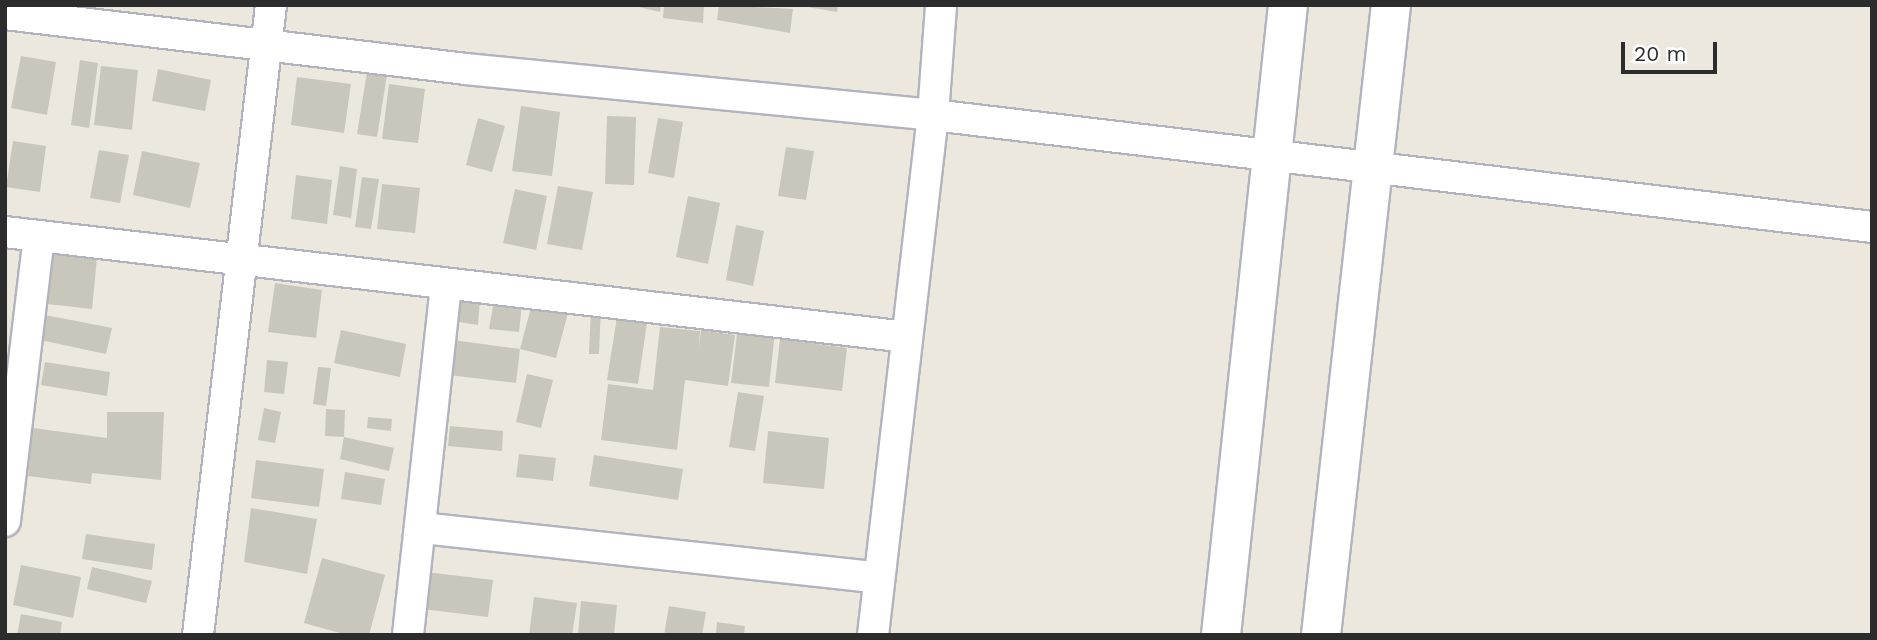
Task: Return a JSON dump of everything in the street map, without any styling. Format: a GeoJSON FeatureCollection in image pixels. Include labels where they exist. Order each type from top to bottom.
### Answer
{"type":"FeatureCollection","features":[{"type":"Feature","properties":{"kind":"street"},"geometry":{"type":"LineString","coordinates":[[198,635],[244,260],[271,5]]}},
{"type":"Feature","properties":{"kind":"street"},"geometry":{"type":"LineString","coordinates":[[873,635],[876,577],[933,115],[940,5]]}},
{"type":"Feature","properties":{"kind":"street"},"geometry":{"type":"LineString","coordinates":[[1221,635],[1288,5]]}},
{"type":"Feature","properties":{"kind":"street"},"geometry":{"type":"LineString","coordinates":[[1321,635],[1370,169],[1391,5]]}},
{"type":"Feature","properties":{"kind":"street"},"geometry":{"type":"LineString","coordinates":[[5,14],[267,47],[933,115],[1271,158],[1872,227]]}},
{"type":"Feature","properties":{"kind":"street"},"geometry":{"type":"LineString","coordinates":[[5,232],[907,337]]}},
{"type":"Feature","properties":{"kind":"street"},"geometry":{"type":"LineString","coordinates":[[5,521],[8,475],[39,236]]}},
{"type":"Feature","properties":{"kind":"street"},"geometry":{"type":"LineString","coordinates":[[408,635],[422,528],[446,284]]}},
{"type":"Feature","properties":{"kind":"street"},"geometry":{"type":"LineString","coordinates":[[422,528],[876,577]]}},
{"type":"Feature","properties":{"kind":"building"},"geometry":{"type":"Polygon","coordinates":[[[630,5],[661,5],[660,12],[630,5]]]}},
{"type":"Feature","properties":{"kind":"building"},"geometry":{"type":"Polygon","coordinates":[[[664,5],[704,5],[703,23],[663,18],[664,5]]]}},
{"type":"Feature","properties":{"kind":"building"},"geometry":{"type":"Polygon","coordinates":[[[719,5],[793,9],[790,33],[717,20],[719,5]]]}},
{"type":"Feature","properties":{"kind":"building"},"geometry":{"type":"Polygon","coordinates":[[[796,5],[838,5],[837,12],[796,5]]]}},
{"type":"Feature","properties":{"kind":"building"},"geometry":{"type":"Polygon","coordinates":[[[21,56],[56,62],[47,115],[11,108],[21,56]]]}},
{"type":"Feature","properties":{"kind":"building"},"geometry":{"type":"Polygon","coordinates":[[[80,60],[98,63],[89,128],[71,125],[80,60]]]}},
{"type":"Feature","properties":{"kind":"building"},"geometry":{"type":"Polygon","coordinates":[[[101,66],[138,70],[132,130],[94,125],[101,66]]]}},
{"type":"Feature","properties":{"kind":"building"},"geometry":{"type":"Polygon","coordinates":[[[158,69],[211,80],[205,111],[152,101],[158,69]]]}},
{"type":"Feature","properties":{"kind":"building"},"geometry":{"type":"Polygon","coordinates":[[[367,72],[387,75],[377,137],[357,134],[367,72]]]}},
{"type":"Feature","properties":{"kind":"building"},"geometry":{"type":"Polygon","coordinates":[[[297,77],[351,84],[344,133],[291,125],[297,77]]]}},
{"type":"Feature","properties":{"kind":"building"},"geometry":{"type":"Polygon","coordinates":[[[389,84],[425,89],[418,143],[382,139],[389,84]]]}},
{"type":"Feature","properties":{"kind":"building"},"geometry":{"type":"Polygon","coordinates":[[[521,106],[560,112],[552,176],[512,171],[521,106]]]}},
{"type":"Feature","properties":{"kind":"building"},"geometry":{"type":"Polygon","coordinates":[[[607,116],[636,117],[634,185],[605,184],[607,116]]]}},
{"type":"Feature","properties":{"kind":"building"},"geometry":{"type":"Polygon","coordinates":[[[478,118],[505,126],[492,172],[466,165],[478,118]]]}},
{"type":"Feature","properties":{"kind":"building"},"geometry":{"type":"Polygon","coordinates":[[[658,118],[683,122],[674,178],[648,173],[658,118]]]}},
{"type":"Feature","properties":{"kind":"building"},"geometry":{"type":"Polygon","coordinates":[[[13,141],[46,146],[40,192],[6,187],[13,141]]]}},
{"type":"Feature","properties":{"kind":"building"},"geometry":{"type":"Polygon","coordinates":[[[786,147],[814,151],[806,200],[778,196],[786,147]]]}},
{"type":"Feature","properties":{"kind":"building"},"geometry":{"type":"Polygon","coordinates":[[[99,150],[129,155],[120,203],[90,198],[99,150]]]}},
{"type":"Feature","properties":{"kind":"building"},"geometry":{"type":"Polygon","coordinates":[[[142,151],[200,163],[190,208],[133,195],[142,151]]]}},
{"type":"Feature","properties":{"kind":"building"},"geometry":{"type":"Polygon","coordinates":[[[340,166],[357,169],[351,218],[333,215],[340,166]]]}},
{"type":"Feature","properties":{"kind":"building"},"geometry":{"type":"Polygon","coordinates":[[[296,175],[332,180],[327,224],[291,219],[296,175]]]}},
{"type":"Feature","properties":{"kind":"building"},"geometry":{"type":"Polygon","coordinates":[[[362,177],[379,179],[371,229],[355,227],[362,177]]]}},
{"type":"Feature","properties":{"kind":"building"},"geometry":{"type":"Polygon","coordinates":[[[382,184],[420,188],[415,233],[377,229],[382,184]]]}},
{"type":"Feature","properties":{"kind":"building"},"geometry":{"type":"Polygon","coordinates":[[[558,186],[593,192],[582,250],[547,244],[558,186]]]}},
{"type":"Feature","properties":{"kind":"building"},"geometry":{"type":"Polygon","coordinates":[[[515,189],[547,196],[536,250],[503,243],[515,189]]]}},
{"type":"Feature","properties":{"kind":"building"},"geometry":{"type":"Polygon","coordinates":[[[688,196],[720,203],[708,264],[676,257],[688,196]]]}},
{"type":"Feature","properties":{"kind":"building"},"geometry":{"type":"Polygon","coordinates":[[[736,225],[764,231],[753,286],[726,280],[736,225]]]}},
{"type":"Feature","properties":{"kind":"building"},"geometry":{"type":"Polygon","coordinates":[[[54,243],[98,248],[92,309],[47,304],[54,243]]]}},
{"type":"Feature","properties":{"kind":"building"},"geometry":{"type":"Polygon","coordinates":[[[275,283],[322,290],[316,338],[268,332],[275,283]]]}},
{"type":"Feature","properties":{"kind":"building"},"geometry":{"type":"Polygon","coordinates":[[[454,295],[480,299],[478,325],[452,321],[454,295]]]}},
{"type":"Feature","properties":{"kind":"building"},"geometry":{"type":"Polygon","coordinates":[[[494,300],[522,304],[519,332],[489,329],[494,300]]]}},
{"type":"Feature","properties":{"kind":"building"},"geometry":{"type":"Polygon","coordinates":[[[533,300],[569,309],[556,358],[520,349],[533,300]]]}},
{"type":"Feature","properties":{"kind":"building"},"geometry":{"type":"Polygon","coordinates":[[[591,307],[601,307],[599,354],[589,354],[591,307]]]}},
{"type":"Feature","properties":{"kind":"building"},"geometry":{"type":"Polygon","coordinates":[[[45,315],[112,328],[106,354],[40,340],[45,315]]]}},
{"type":"Feature","properties":{"kind":"building"},"geometry":{"type":"Polygon","coordinates":[[[617,317],[647,323],[638,384],[607,380],[617,317]]]}},
{"type":"Feature","properties":{"kind":"building"},"geometry":{"type":"Polygon","coordinates":[[[738,326],[775,331],[769,387],[731,383],[738,326]]]}},
{"type":"Feature","properties":{"kind":"building"},"geometry":{"type":"Polygon","coordinates":[[[660,327],[700,331],[699,348],[701,330],[735,335],[728,386],[685,380],[677,450],[601,440],[608,384],[653,390],[660,327]]]}},
{"type":"Feature","properties":{"kind":"building"},"geometry":{"type":"Polygon","coordinates":[[[341,330],[406,344],[400,377],[334,363],[341,330]]]}},
{"type":"Feature","properties":{"kind":"building"},"geometry":{"type":"Polygon","coordinates":[[[780,339],[847,348],[842,391],[775,383],[780,339]]]}},
{"type":"Feature","properties":{"kind":"building"},"geometry":{"type":"Polygon","coordinates":[[[453,340],[520,349],[516,383],[449,375],[453,340]]]}},
{"type":"Feature","properties":{"kind":"building"},"geometry":{"type":"Polygon","coordinates":[[[267,360],[288,362],[284,394],[264,392],[267,360]]]}},
{"type":"Feature","properties":{"kind":"building"},"geometry":{"type":"Polygon","coordinates":[[[45,362],[110,372],[107,396],[41,385],[45,362]]]}},
{"type":"Feature","properties":{"kind":"building"},"geometry":{"type":"Polygon","coordinates":[[[318,367],[331,368],[326,406],[313,404],[318,367]]]}},
{"type":"Feature","properties":{"kind":"building"},"geometry":{"type":"Polygon","coordinates":[[[527,374],[553,380],[541,428],[516,422],[527,374]]]}},
{"type":"Feature","properties":{"kind":"building"},"geometry":{"type":"Polygon","coordinates":[[[738,392],[764,396],[755,451],[729,447],[738,392]]]}},
{"type":"Feature","properties":{"kind":"building"},"geometry":{"type":"Polygon","coordinates":[[[264,408],[281,412],[275,443],[258,440],[264,408]]]}},
{"type":"Feature","properties":{"kind":"building"},"geometry":{"type":"Polygon","coordinates":[[[326,409],[345,410],[344,437],[325,436],[326,409]]]}},
{"type":"Feature","properties":{"kind":"building"},"geometry":{"type":"Polygon","coordinates":[[[107,412],[164,412],[161,480],[92,473],[91,484],[28,476],[33,428],[107,438],[107,412]]]}},
{"type":"Feature","properties":{"kind":"building"},"geometry":{"type":"Polygon","coordinates":[[[368,417],[392,419],[391,431],[367,428],[368,417]]]}},
{"type":"Feature","properties":{"kind":"building"},"geometry":{"type":"Polygon","coordinates":[[[450,426],[503,431],[502,451],[448,446],[450,426]]]}},
{"type":"Feature","properties":{"kind":"building"},"geometry":{"type":"Polygon","coordinates":[[[768,431],[829,438],[824,489],[763,483],[768,431]]]}},
{"type":"Feature","properties":{"kind":"building"},"geometry":{"type":"Polygon","coordinates":[[[344,437],[394,448],[389,471],[340,459],[344,437]]]}},
{"type":"Feature","properties":{"kind":"building"},"geometry":{"type":"Polygon","coordinates":[[[519,454],[556,458],[553,481],[516,477],[519,454]]]}},
{"type":"Feature","properties":{"kind":"building"},"geometry":{"type":"Polygon","coordinates":[[[594,455],[683,469],[678,500],[589,486],[594,455]]]}},
{"type":"Feature","properties":{"kind":"building"},"geometry":{"type":"Polygon","coordinates":[[[256,460],[324,469],[319,507],[251,498],[256,460]]]}},
{"type":"Feature","properties":{"kind":"building"},"geometry":{"type":"Polygon","coordinates":[[[345,472],[385,479],[381,505],[341,499],[345,472]]]}},
{"type":"Feature","properties":{"kind":"building"},"geometry":{"type":"Polygon","coordinates":[[[251,508],[317,519],[307,574],[244,562],[251,508]]]}},
{"type":"Feature","properties":{"kind":"building"},"geometry":{"type":"Polygon","coordinates":[[[86,534],[155,544],[152,570],[82,559],[86,534]]]}},
{"type":"Feature","properties":{"kind":"building"},"geometry":{"type":"Polygon","coordinates":[[[322,558],[385,575],[369,635],[347,635],[304,623],[322,558]]]}},
{"type":"Feature","properties":{"kind":"building"},"geometry":{"type":"Polygon","coordinates":[[[21,565],[81,577],[73,618],[13,605],[21,565]]]}},
{"type":"Feature","properties":{"kind":"building"},"geometry":{"type":"Polygon","coordinates":[[[92,567],[152,581],[146,603],[87,589],[92,567]]]}},
{"type":"Feature","properties":{"kind":"building"},"geometry":{"type":"Polygon","coordinates":[[[418,571],[493,580],[488,617],[414,608],[418,571]]]}},
{"type":"Feature","properties":{"kind":"building"},"geometry":{"type":"Polygon","coordinates":[[[534,597],[577,603],[572,635],[529,635],[534,597]]]}},
{"type":"Feature","properties":{"kind":"building"},"geometry":{"type":"Polygon","coordinates":[[[581,601],[617,605],[614,635],[578,635],[581,601]]]}},
{"type":"Feature","properties":{"kind":"building"},"geometry":{"type":"Polygon","coordinates":[[[669,606],[706,612],[702,635],[664,635],[669,606]]]}},
{"type":"Feature","properties":{"kind":"building"},"geometry":{"type":"Polygon","coordinates":[[[21,614],[62,622],[60,635],[17,635],[21,614]]]}},
{"type":"Feature","properties":{"kind":"building"},"geometry":{"type":"Polygon","coordinates":[[[717,622],[745,626],[744,635],[716,635],[717,622]]]}}]}
